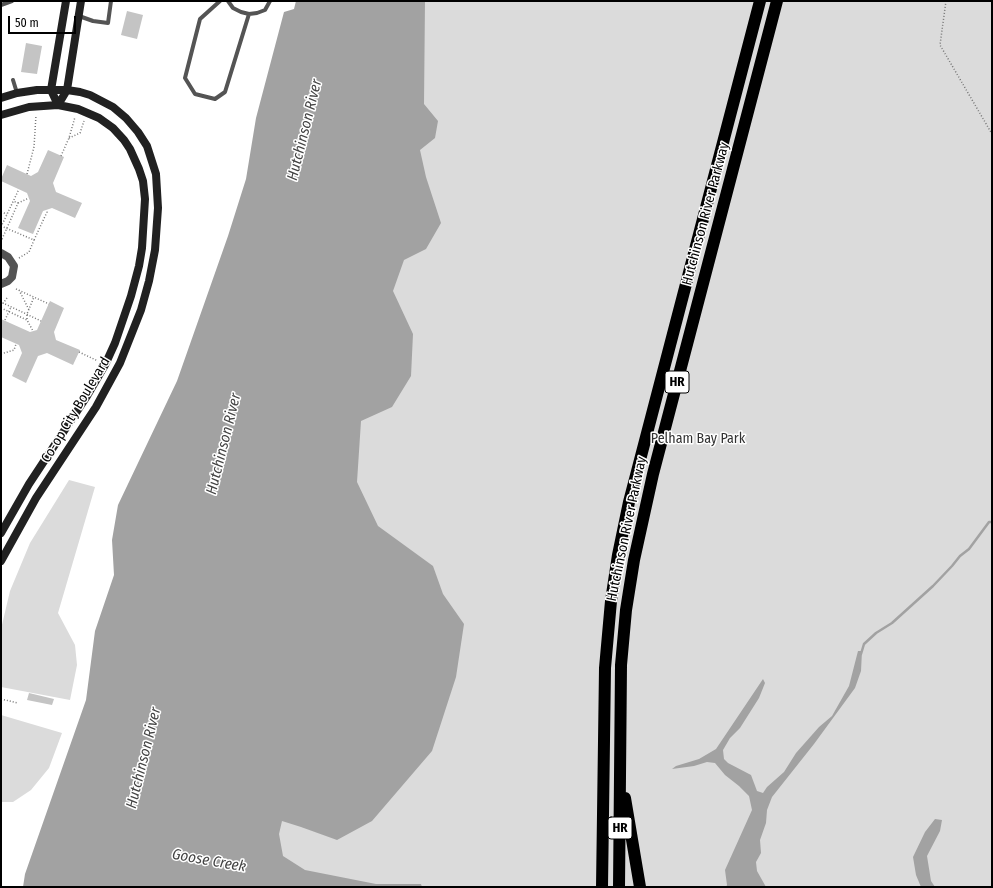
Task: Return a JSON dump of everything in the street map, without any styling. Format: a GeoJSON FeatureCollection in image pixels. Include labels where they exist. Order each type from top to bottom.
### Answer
{"type":"FeatureCollection","features":[{"type":"Feature","properties":{"kind":"highway","name":"Hutchinson River Parkway"},"geometry":{"type":"LineString","coordinates":[[602,887],[605,668],[610,607],[618,555],[631,494],[760,1]]}},
{"type":"Feature","properties":{"kind":"highway","name":"Hutchinson River Parkway"},"geometry":{"type":"LineString","coordinates":[[619,887],[623,636],[631,574],[639,532],[657,458],[777,1]]}},
{"type":"Feature","properties":{"kind":"highway"},"geometry":{"type":"LineString","coordinates":[[620,770],[630,821],[640,887]]}},
{"type":"Feature","properties":{"kind":"main road"},"geometry":{"type":"LineString","coordinates":[[58,105],[51,90],[66,1]]}},
{"type":"Feature","properties":{"kind":"main road"},"geometry":{"type":"LineString","coordinates":[[58,105],[67,90],[81,1]]}},
{"type":"Feature","properties":{"kind":"main road","name":"Co-op City Boulevard"},"geometry":{"type":"LineString","coordinates":[[1,98],[17,93],[37,90],[67,90],[90,95],[112,107],[126,118],[148,146],[155,168],[158,190],[158,208],[155,250],[141,310],[120,363],[96,407],[36,498],[1,561]]}},
{"type":"Feature","properties":{"kind":"main road","name":"Co-op City Boulevard"},"geometry":{"type":"LineString","coordinates":[[1,115],[29,107],[58,105],[87,112],[99,118],[113,128],[124,140],[135,159],[143,181],[145,199],[142,248],[124,321],[105,365],[87,396],[29,484],[1,533]]}},
{"type":"Feature","properties":{"kind":"street"},"geometry":{"type":"LineString","coordinates":[[1,253],[8,257],[14,266],[12,277],[8,281],[1,284]]}},
{"type":"Feature","properties":{"kind":"lane"},"geometry":{"type":"LineString","coordinates":[[1,5],[12,1]]}},
{"type":"Feature","properties":{"kind":"lane"},"geometry":{"type":"LineString","coordinates":[[79,16],[93,22],[108,23],[111,1]]}},
{"type":"Feature","properties":{"kind":"lane"},"geometry":{"type":"LineString","coordinates":[[220,1],[200,19],[185,78],[195,94],[215,99],[225,92],[248,14]]}},
{"type":"Feature","properties":{"kind":"lane"},"geometry":{"type":"LineString","coordinates":[[228,1],[233,8],[248,14],[258,13],[265,10],[270,1]]}},
{"type":"Feature","properties":{"kind":"lane"},"geometry":{"type":"LineString","coordinates":[[13,80],[17,93]]}},
{"type":"Feature","properties":{"kind":"path"},"geometry":{"type":"LineString","coordinates":[[946,1],[940,45],[992,134]]}},
{"type":"Feature","properties":{"kind":"path"},"geometry":{"type":"LineString","coordinates":[[69,138],[80,133],[87,112]]}},
{"type":"Feature","properties":{"kind":"path"},"geometry":{"type":"LineString","coordinates":[[27,174],[34,147],[36,114]]}},
{"type":"Feature","properties":{"kind":"path"},"geometry":{"type":"LineString","coordinates":[[61,156],[69,138],[75,117]]}},
{"type":"Feature","properties":{"kind":"path"},"geometry":{"type":"LineString","coordinates":[[19,189],[1,227],[34,240]]}},
{"type":"Feature","properties":{"kind":"path"},"geometry":{"type":"LineString","coordinates":[[1,242],[2,236],[18,203],[29,198]]}},
{"type":"Feature","properties":{"kind":"path"},"geometry":{"type":"LineString","coordinates":[[13,200],[18,203]]}},
{"type":"Feature","properties":{"kind":"path"},"geometry":{"type":"LineString","coordinates":[[9,209],[14,211]]}},
{"type":"Feature","properties":{"kind":"path"},"geometry":{"type":"LineString","coordinates":[[12,261],[29,252],[47,212],[46,210]]}},
{"type":"Feature","properties":{"kind":"path"},"geometry":{"type":"LineString","coordinates":[[1,212],[7,215]]}},
{"type":"Feature","properties":{"kind":"path"},"geometry":{"type":"LineString","coordinates":[[5,218],[10,220]]}},
{"type":"Feature","properties":{"kind":"path"},"geometry":{"type":"LineString","coordinates":[[16,289],[49,304]]}},
{"type":"Feature","properties":{"kind":"path"},"geometry":{"type":"LineString","coordinates":[[19,290],[29,310]]}},
{"type":"Feature","properties":{"kind":"path"},"geometry":{"type":"LineString","coordinates":[[33,331],[27,320],[27,314],[34,297]]}},
{"type":"Feature","properties":{"kind":"path"},"geometry":{"type":"LineString","coordinates":[[7,298],[1,307],[27,320]]}},
{"type":"Feature","properties":{"kind":"path"},"geometry":{"type":"LineString","coordinates":[[1,300],[3,303],[41,321]]}},
{"type":"Feature","properties":{"kind":"path"},"geometry":{"type":"LineString","coordinates":[[5,320],[11,307]]}},
{"type":"Feature","properties":{"kind":"path"},"geometry":{"type":"LineString","coordinates":[[18,315],[20,311]]}},
{"type":"Feature","properties":{"kind":"path"},"geometry":{"type":"LineString","coordinates":[[1,354],[14,350],[16,344]]}},
{"type":"Feature","properties":{"kind":"path"},"geometry":{"type":"LineString","coordinates":[[79,352],[105,365]]}},
{"type":"Feature","properties":{"kind":"path"},"geometry":{"type":"LineString","coordinates":[[1,699],[18,703]]}},
{"type":"Feature","properties":{"kind":"green space","name":"Pelham Bay Park"},"geometry":{"type":"Polygon","coordinates":[[[412,1],[992,1],[992,887],[356,887],[270,881],[412,1]]]}},
{"type":"Feature","properties":{"kind":"green space"},"geometry":{"type":"Polygon","coordinates":[[[69,480],[95,487],[58,613],[75,645],[77,665],[70,700],[1,687],[1,629],[10,591],[30,543],[69,480]]]}},
{"type":"Feature","properties":{"kind":"green space"},"geometry":{"type":"Polygon","coordinates":[[[1,715],[62,733],[49,768],[31,790],[13,802],[1,802],[1,715]]]}},
{"type":"Feature","properties":{"kind":"water"},"geometry":{"type":"Polygon","coordinates":[[[296,1],[425,1],[424,104],[438,121],[435,138],[420,150],[426,177],[441,223],[426,249],[404,260],[393,291],[413,334],[411,376],[392,407],[361,421],[357,482],[378,526],[433,566],[443,594],[464,624],[456,677],[432,751],[372,821],[337,840],[282,821],[279,834],[283,856],[305,870],[376,884],[421,884],[422,887],[23,887],[25,874],[86,700],[95,631],[114,575],[112,540],[118,505],[177,381],[228,236],[246,179],[256,118],[284,12],[294,9],[296,1]]]}},
{"type":"Feature","properties":{"kind":"water"},"geometry":{"type":"Polygon","coordinates":[[[858,651],[862,651],[861,671],[855,688],[814,744],[772,797],[767,810],[766,823],[760,840],[761,853],[756,862],[757,871],[766,887],[726,887],[725,870],[752,810],[749,796],[725,775],[715,763],[707,762],[694,766],[672,769],[676,766],[699,759],[716,749],[763,679],[765,683],[759,698],[740,728],[730,738],[723,750],[724,759],[728,763],[751,775],[757,791],[763,793],[767,787],[784,772],[796,753],[819,727],[832,716],[849,686],[858,651]]]}},
{"type":"Feature","properties":{"kind":"water"},"geometry":{"type":"Polygon","coordinates":[[[935,819],[942,820],[940,831],[927,856],[931,881],[935,887],[921,887],[916,875],[913,857],[925,832],[935,819]]]}},
{"type":"Feature","properties":{"kind":"building"},"geometry":{"type":"Polygon","coordinates":[[[127,11],[143,15],[137,39],[121,35],[127,11]]]}},
{"type":"Feature","properties":{"kind":"building"},"geometry":{"type":"Polygon","coordinates":[[[26,43],[42,46],[37,74],[21,72],[26,43]]]}},
{"type":"Feature","properties":{"kind":"building"},"geometry":{"type":"Polygon","coordinates":[[[48,150],[64,157],[53,183],[56,192],[82,203],[75,218],[52,208],[43,211],[33,234],[18,228],[30,201],[27,193],[1,181],[1,179],[7,165],[31,176],[38,172],[48,150]]]}},
{"type":"Feature","properties":{"kind":"building"},"geometry":{"type":"Polygon","coordinates":[[[50,301],[64,308],[54,332],[56,340],[80,350],[73,365],[47,353],[38,356],[26,383],[12,376],[22,353],[19,345],[1,337],[1,319],[30,332],[37,330],[50,301]]]}},
{"type":"Feature","properties":{"kind":"building"},"geometry":{"type":"Polygon","coordinates":[[[29,693],[54,699],[52,705],[27,700],[29,693]]]}},
{"type":"Feature","properties":{"kind":"waterway"},"geometry":{"type":"LineString","coordinates":[[861,654],[864,644],[876,633],[892,623],[933,586],[960,556],[969,549],[989,522],[992,522]]}},
{"type":"Feature","properties":{"kind":"water label","name":"Hutchinson River"},"geometry":{"type":"Point","coordinates":[305,130]}},
{"type":"Feature","properties":{"kind":"water label","name":"Hutchinson River"},"geometry":{"type":"Point","coordinates":[224,444]}},
{"type":"Feature","properties":{"kind":"water label","name":"Hutchinson River"},"geometry":{"type":"Point","coordinates":[144,758]}},
{"type":"Feature","properties":{"kind":"water label","name":"Goose Creek"},"geometry":{"type":"Point","coordinates":[209,861]}}]}
